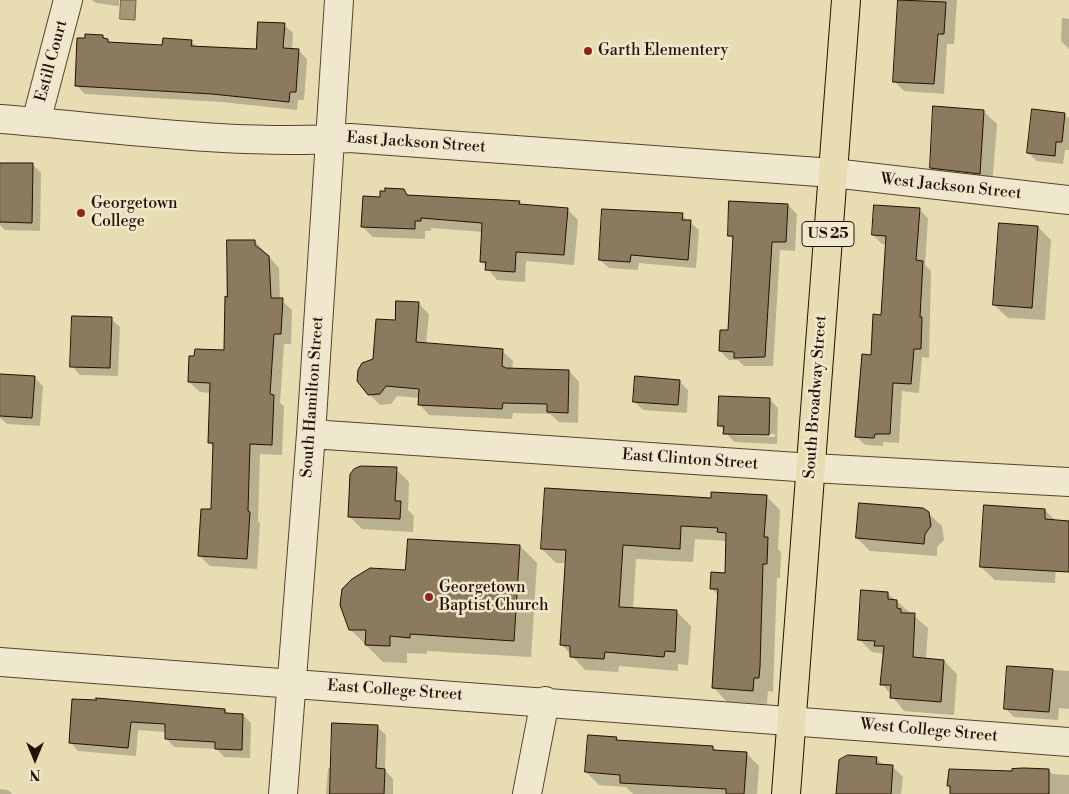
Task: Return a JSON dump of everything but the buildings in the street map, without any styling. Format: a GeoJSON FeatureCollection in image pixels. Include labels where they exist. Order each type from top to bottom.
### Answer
{"type":"FeatureCollection","features":[{"type":"Feature","properties":{"kind":"main road","name":"South Broadway Street"},"geometry":{"type":"LineString","coordinates":[[786,794],[790,720],[812,468],[846,0]]}},
{"type":"Feature","properties":{"kind":"street","name":"Estill Court"},"geometry":{"type":"LineString","coordinates":[[36,122],[68,0]]}},
{"type":"Feature","properties":{"kind":"street","name":"South Hamilton Street"},"geometry":{"type":"LineString","coordinates":[[283,794],[290,684],[311,434],[339,0]]}},
{"type":"Feature","properties":{"kind":"street","name":"East Jackson Street"},"geometry":{"type":"LineString","coordinates":[[0,119],[199,135],[305,141],[350,138],[833,173]]}},
{"type":"Feature","properties":{"kind":"street","name":"West Jackson Street"},"geometry":{"type":"LineString","coordinates":[[833,173],[1069,200]]}},
{"type":"Feature","properties":{"kind":"street","name":"East Clinton Street"},"geometry":{"type":"LineString","coordinates":[[311,434],[812,468],[1069,482]]}},
{"type":"Feature","properties":{"kind":"street","name":"East College Street"},"geometry":{"type":"LineString","coordinates":[[0,662],[790,720]]}},
{"type":"Feature","properties":{"kind":"street"},"geometry":{"type":"LineString","coordinates":[[527,794],[545,701]]}},
{"type":"Feature","properties":{"kind":"street","name":"West College Street"},"geometry":{"type":"LineString","coordinates":[[790,720],[1069,742]]}},
{"type":"Feature","properties":{"kind":"shaded area"},"geometry":{"type":"Polygon","coordinates":[[[121,0],[136,0],[135,20],[120,19],[121,0]]]}},
{"type":"Feature","properties":{"kind":"place","name":"Garth Elementery"},"geometry":{"type":"Point","coordinates":[588,51]}},
{"type":"Feature","properties":{"kind":"place","name":"Georgetown College"},"geometry":{"type":"Point","coordinates":[81,213]}},
{"type":"Feature","properties":{"kind":"place","name":"Georgetown Baptist Church"},"geometry":{"type":"Point","coordinates":[429,597]}}]}
